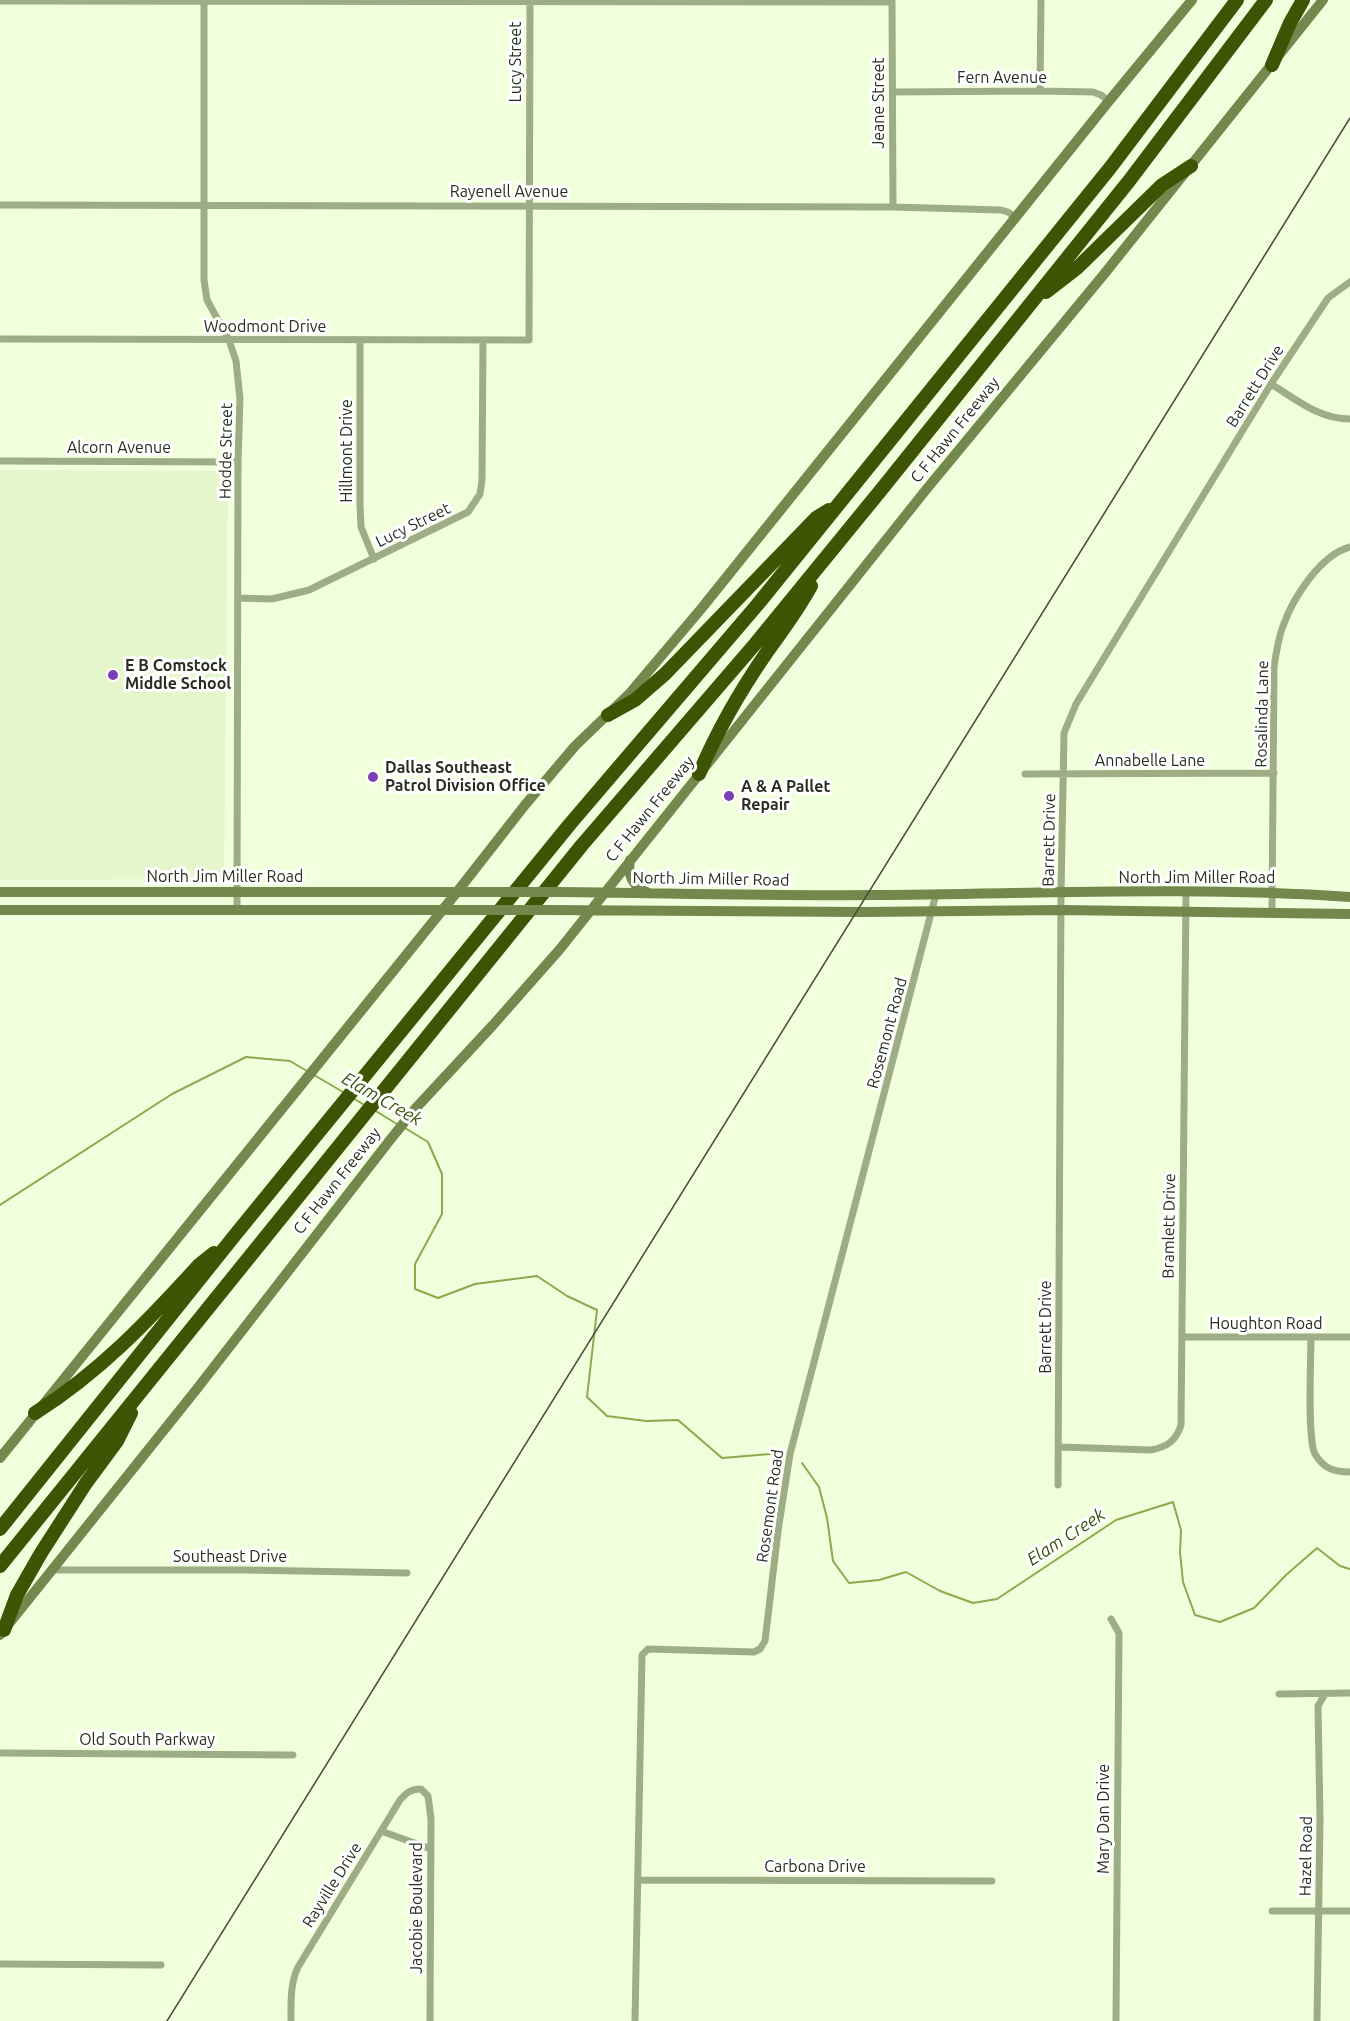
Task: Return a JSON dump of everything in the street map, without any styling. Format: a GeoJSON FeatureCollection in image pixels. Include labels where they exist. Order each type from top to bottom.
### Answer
{"type":"FeatureCollection","features":[{"type":"Feature","properties":{"kind":"highway"},"geometry":{"type":"LineString","coordinates":[[0,1529],[235,1235],[570,824],[683,693],[840,502],[1110,168],[1237,0]]}},
{"type":"Feature","properties":{"kind":"highway","name":"C F Hawn Freeway"},"geometry":{"type":"LineString","coordinates":[[0,1566],[582,845],[686,726],[824,561],[1129,181],[1266,0]]}},
{"type":"Feature","properties":{"kind":"highway"},"geometry":{"type":"LineString","coordinates":[[1272,65],[1290,23],[1304,0]]}},
{"type":"Feature","properties":{"kind":"highway"},"geometry":{"type":"LineString","coordinates":[[1030,303],[1077,268],[1162,185],[1191,166]]}},
{"type":"Feature","properties":{"kind":"highway"},"geometry":{"type":"LineString","coordinates":[[608,715],[635,700],[692,646],[816,518],[840,502]]}},
{"type":"Feature","properties":{"kind":"highway"},"geometry":{"type":"LineString","coordinates":[[699,774],[715,737],[732,707],[797,611],[824,561]]}},
{"type":"Feature","properties":{"kind":"highway"},"geometry":{"type":"LineString","coordinates":[[35,1413],[112,1356],[199,1265],[235,1235]]}},
{"type":"Feature","properties":{"kind":"highway"},"geometry":{"type":"LineString","coordinates":[[2,1633],[18,1595],[41,1553],[86,1483],[117,1441],[144,1388]]}},
{"type":"Feature","properties":{"kind":"main road"},"geometry":{"type":"LineString","coordinates":[[0,1458],[561,762],[630,693],[701,609],[1016,218],[1108,100],[1191,0]]}},
{"type":"Feature","properties":{"kind":"main road","name":"C F Hawn Freeway"},"geometry":{"type":"LineString","coordinates":[[2,1633],[196,1390],[415,1109],[536,978],[591,911],[933,482],[1323,0]]}},
{"type":"Feature","properties":{"kind":"main road"},"geometry":{"type":"LineString","coordinates":[[630,860],[630,875],[637,888],[661,895]]}},
{"type":"Feature","properties":{"kind":"main road"},"geometry":{"type":"LineString","coordinates":[[382,891],[384,910]]}},
{"type":"Feature","properties":{"kind":"main road","name":"North Jim Miller Road"},"geometry":{"type":"LineString","coordinates":[[0,892],[604,892],[661,895],[1186,892],[1350,897]]}},
{"type":"Feature","properties":{"kind":"main road"},"geometry":{"type":"LineString","coordinates":[[39,892],[39,909]]}},
{"type":"Feature","properties":{"kind":"main road"},"geometry":{"type":"LineString","coordinates":[[115,892],[115,910]]}},
{"type":"Feature","properties":{"kind":"main road"},"geometry":{"type":"LineString","coordinates":[[314,909],[315,892]]}},
{"type":"Feature","properties":{"kind":"main road","name":"North Jim Miller Road"},"geometry":{"type":"LineString","coordinates":[[0,910],[864,912],[1186,910],[1350,914]]}},
{"type":"Feature","properties":{"kind":"street"},"geometry":{"type":"LineString","coordinates":[[1040,91],[1041,0]]}},
{"type":"Feature","properties":{"kind":"street"},"geometry":{"type":"LineString","coordinates":[[0,1],[892,1]]}},
{"type":"Feature","properties":{"kind":"street","name":"Hodde Street"},"geometry":{"type":"LineString","coordinates":[[204,1],[204,280],[207,300],[229,340],[236,361],[240,385],[237,909]]}},
{"type":"Feature","properties":{"kind":"street","name":"Lucy Street"},"geometry":{"type":"LineString","coordinates":[[529,340],[530,1]]}},
{"type":"Feature","properties":{"kind":"street","name":"Jeane Street"},"geometry":{"type":"LineString","coordinates":[[892,1],[893,207]]}},
{"type":"Feature","properties":{"kind":"street","name":"Fern Avenue"},"geometry":{"type":"LineString","coordinates":[[893,92],[1093,92],[1108,100]]}},
{"type":"Feature","properties":{"kind":"street","name":"Rayenell Avenue"},"geometry":{"type":"LineString","coordinates":[[0,205],[893,207],[1001,210],[1016,218]]}},
{"type":"Feature","properties":{"kind":"street","name":"Barrett Drive"},"geometry":{"type":"LineString","coordinates":[[1058,1485],[1064,734],[1076,704],[1271,384],[1328,298],[1350,282]]}},
{"type":"Feature","properties":{"kind":"street","name":"Woodmont Drive"},"geometry":{"type":"LineString","coordinates":[[0,339],[529,340]]}},
{"type":"Feature","properties":{"kind":"street","name":"Lucy Street"},"geometry":{"type":"LineString","coordinates":[[238,598],[272,599],[288,597],[309,590],[468,512],[480,494],[482,480],[483,340]]}},
{"type":"Feature","properties":{"kind":"street","name":"Hillmont Drive"},"geometry":{"type":"LineString","coordinates":[[360,341],[360,516],[361,527],[374,559]]}},
{"type":"Feature","properties":{"kind":"street"},"geometry":{"type":"LineString","coordinates":[[1271,384],[1325,416],[1350,419]]}},
{"type":"Feature","properties":{"kind":"street","name":"Alcorn Avenue"},"geometry":{"type":"LineString","coordinates":[[0,461],[238,462]]}},
{"type":"Feature","properties":{"kind":"street","name":"Rosalinda Lane"},"geometry":{"type":"LineString","coordinates":[[1272,911],[1274,667],[1282,626],[1291,607],[1319,565],[1344,548],[1350,547]]}},
{"type":"Feature","properties":{"kind":"street","name":"Annabelle Lane"},"geometry":{"type":"LineString","coordinates":[[1025,774],[1274,773]]}},
{"type":"Feature","properties":{"kind":"street","name":"Bramlett Drive"},"geometry":{"type":"LineString","coordinates":[[1059,1447],[1150,1450],[1171,1443],[1178,1435],[1181,1425],[1186,892]]}},
{"type":"Feature","properties":{"kind":"street","name":"Rosemont Road"},"geometry":{"type":"LineString","coordinates":[[635,2021],[642,1655],[648,1649],[754,1652],[760,1649],[765,1641],[790,1454],[936,894]]}},
{"type":"Feature","properties":{"kind":"street","name":"Houghton Road"},"geometry":{"type":"LineString","coordinates":[[1182,1337],[1350,1337]]}},
{"type":"Feature","properties":{"kind":"street"},"geometry":{"type":"LineString","coordinates":[[1311,1337],[1311,1435],[1315,1453],[1325,1465],[1335,1472],[1350,1472]]}},
{"type":"Feature","properties":{"kind":"street","name":"Southeast Drive"},"geometry":{"type":"LineString","coordinates":[[52,1570],[407,1573]]}},
{"type":"Feature","properties":{"kind":"street","name":"Mary Dan Drive"},"geometry":{"type":"LineString","coordinates":[[1111,1619],[1119,1633],[1116,2021]]}},
{"type":"Feature","properties":{"kind":"street"},"geometry":{"type":"LineString","coordinates":[[1279,1694],[1350,1693]]}},
{"type":"Feature","properties":{"kind":"street","name":"Hazel Road"},"geometry":{"type":"LineString","coordinates":[[1317,2021],[1320,1819],[1318,1706],[1325,1694]]}},
{"type":"Feature","properties":{"kind":"street","name":"Old South Parkway"},"geometry":{"type":"LineString","coordinates":[[0,1753],[293,1755]]}},
{"type":"Feature","properties":{"kind":"street","name":"Rayville Drive"},"geometry":{"type":"LineString","coordinates":[[291,2021],[291,1990],[293,1977],[298,1967],[400,1800],[408,1792],[421,1789],[428,1796]]}},
{"type":"Feature","properties":{"kind":"street","name":"Jacobie Boulevard"},"geometry":{"type":"LineString","coordinates":[[428,1796],[431,1819],[430,2021]]}},
{"type":"Feature","properties":{"kind":"street"},"geometry":{"type":"LineString","coordinates":[[381,1831],[431,1849]]}},
{"type":"Feature","properties":{"kind":"street","name":"Carbona Drive"},"geometry":{"type":"LineString","coordinates":[[638,1880],[992,1881]]}},
{"type":"Feature","properties":{"kind":"street"},"geometry":{"type":"LineString","coordinates":[[1272,1911],[1350,1911]]}},
{"type":"Feature","properties":{"kind":"street"},"geometry":{"type":"LineString","coordinates":[[0,1964],[161,1965]]}},
{"type":"Feature","properties":{"kind":"shaded area","name":"E B Comstock Middle School"},"geometry":{"type":"Polygon","coordinates":[[[0,470],[228,471],[224,879],[0,880],[0,470]]]}},
{"type":"Feature","properties":{"kind":"waterway","name":"Elam Creek"},"geometry":{"type":"LineString","coordinates":[[0,1205],[172,1094],[246,1057],[290,1061],[307,1071]]}},
{"type":"Feature","properties":{"kind":"waterway","name":"Elam Creek"},"geometry":{"type":"LineString","coordinates":[[314,1075],[343,1092]]}},
{"type":"Feature","properties":{"kind":"waterway","name":"Elam Creek"},"geometry":{"type":"LineString","coordinates":[[353,1098],[366,1106]]}},
{"type":"Feature","properties":{"kind":"waterway","name":"Elam Creek"},"geometry":{"type":"LineString","coordinates":[[374,1110],[397,1124]]}},
{"type":"Feature","properties":{"kind":"waterway","name":"Elam Creek"},"geometry":{"type":"LineString","coordinates":[[405,1128],[428,1142],[442,1174],[442,1214],[415,1264],[415,1289],[438,1298],[475,1284],[537,1276],[567,1296],[597,1310],[587,1397],[607,1416],[646,1421],[678,1420],[722,1458],[782,1453]]}},
{"type":"Feature","properties":{"kind":"waterway","name":"Elam Creek"},"geometry":{"type":"LineString","coordinates":[[802,1463],[819,1487],[827,1518],[833,1561],[849,1583],[879,1580],[906,1572],[940,1591],[973,1603],[997,1599],[1116,1520],[1173,1502],[1181,1530],[1180,1552],[1183,1582],[1195,1615],[1220,1622],[1254,1608],[1286,1575],[1317,1548],[1340,1566],[1350,1569]]}},
{"type":"Feature","properties":{"kind":"tram line"},"geometry":{"type":"LineString","coordinates":[[167,2021],[1350,118]]}},
{"type":"Feature","properties":{"kind":"place","name":"E B Comstock Middle School"},"geometry":{"type":"Point","coordinates":[113,675]}},
{"type":"Feature","properties":{"kind":"place","name":"Dallas Southeast Patrol Division Office"},"geometry":{"type":"Point","coordinates":[373,777]}},
{"type":"Feature","properties":{"kind":"place","name":"A & A Pallet Repair"},"geometry":{"type":"Point","coordinates":[729,796]}}]}
